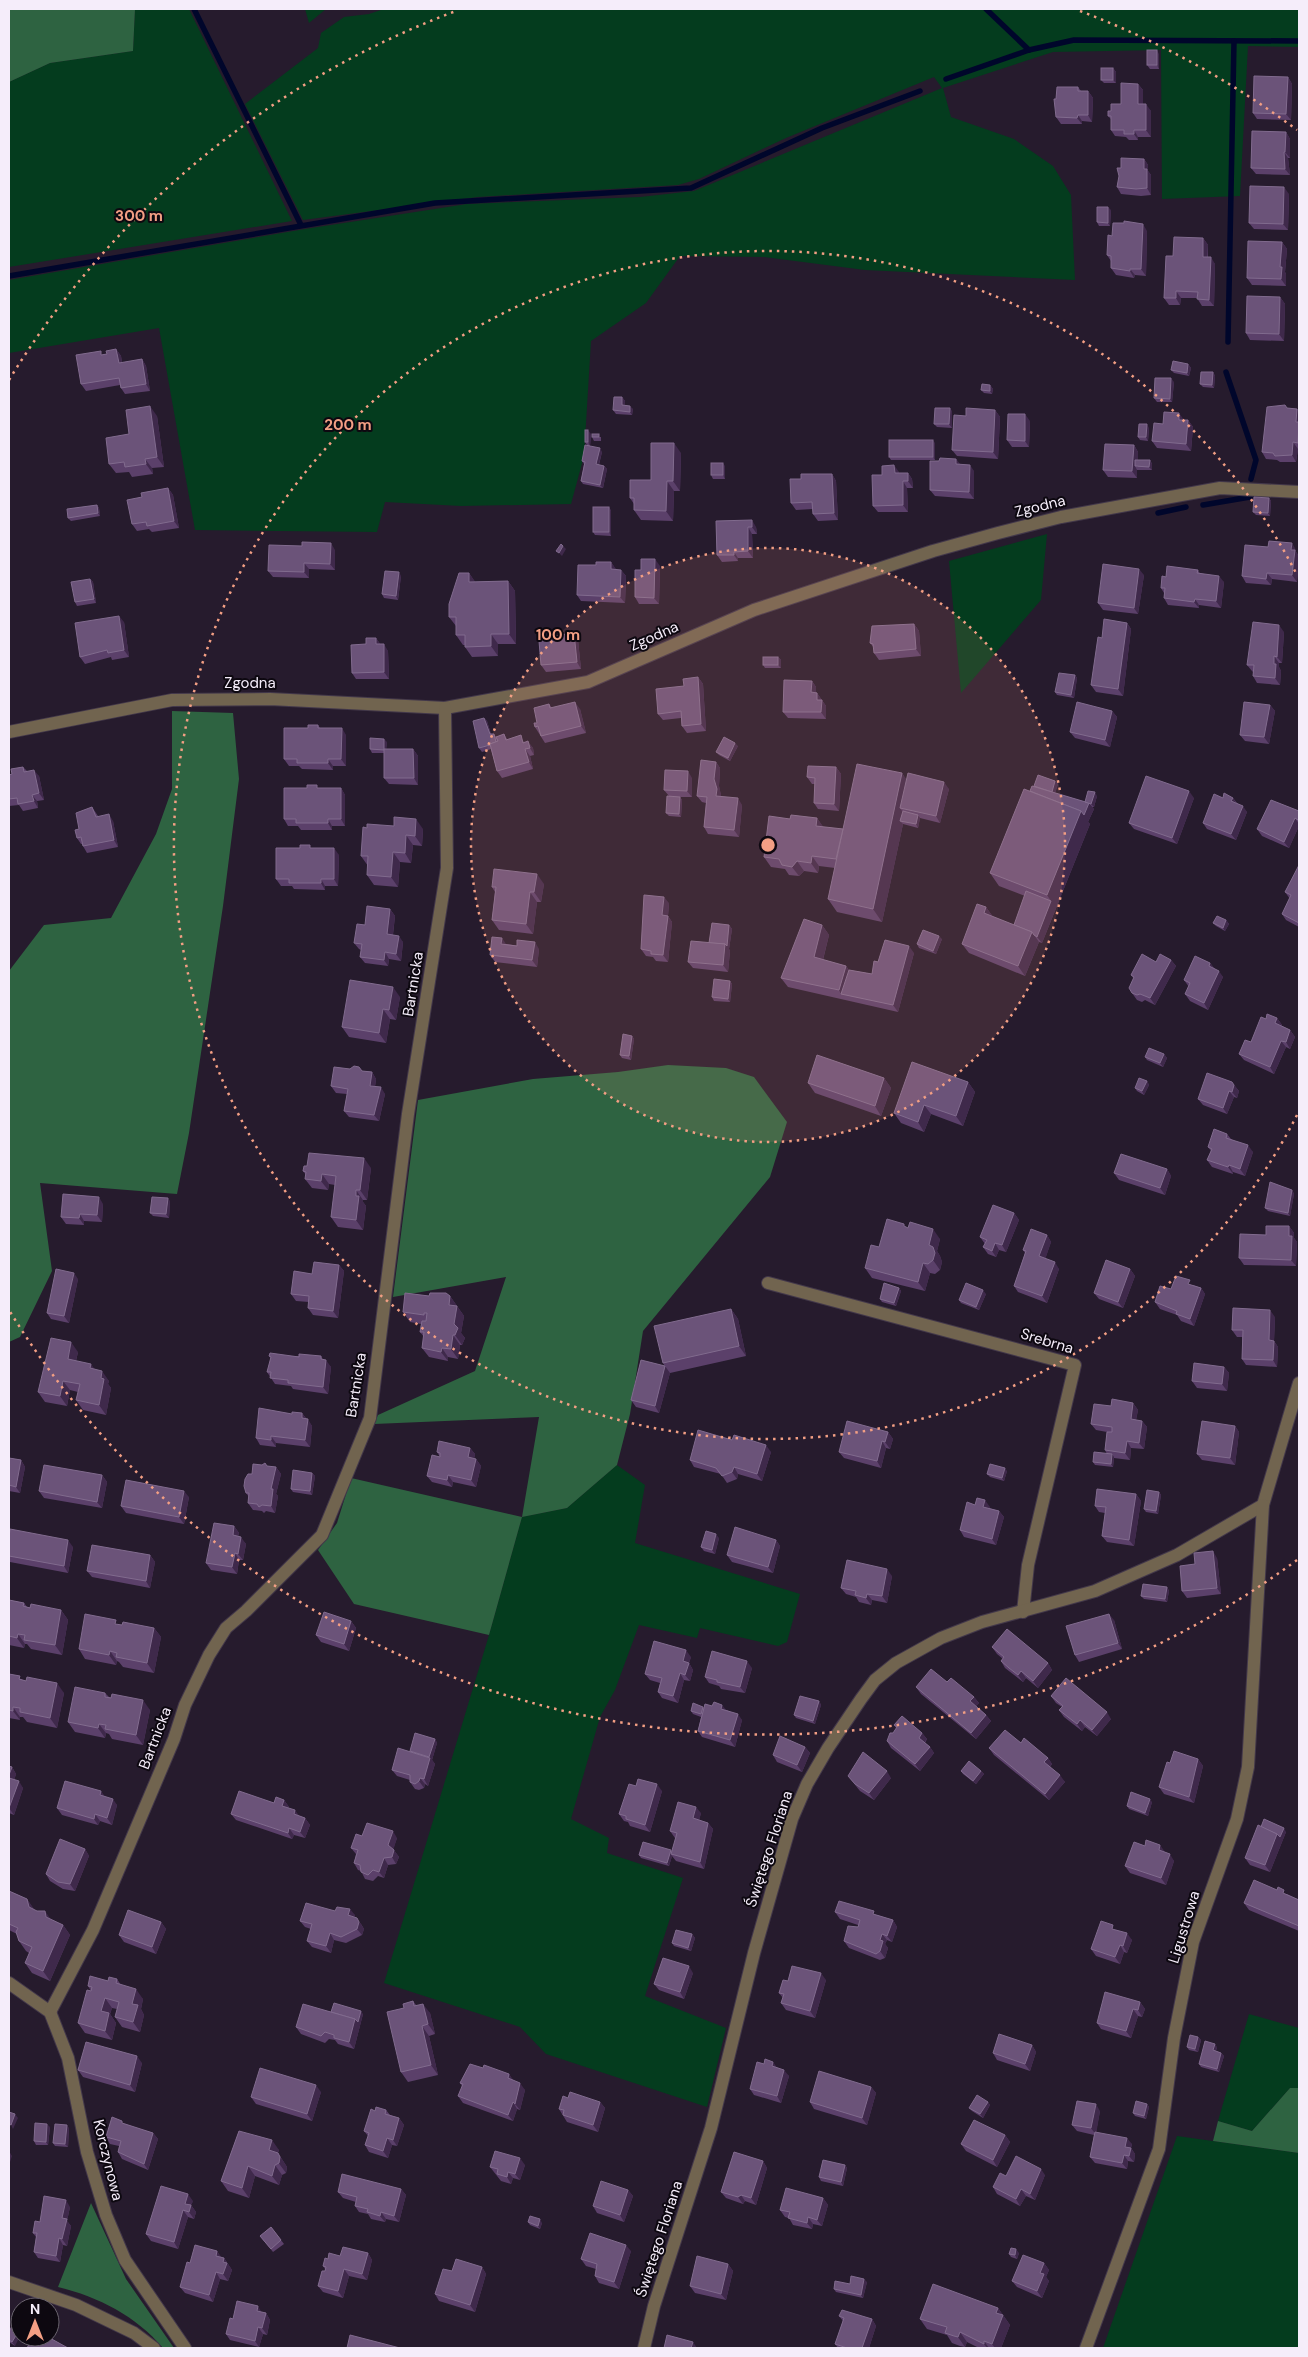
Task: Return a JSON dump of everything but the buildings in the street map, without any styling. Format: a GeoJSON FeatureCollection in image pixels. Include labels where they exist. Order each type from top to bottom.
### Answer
{"type":"FeatureCollection","features":[{"type":"Feature","properties":{"kind":"street","name":"Zgodna"},"geometry":{"type":"LineString","coordinates":[[9,732],[172,700],[270,698],[446,708],[588,682],[650,657],[754,610],[933,551],[1061,517],[1220,488],[1299,492]]}},
{"type":"Feature","properties":{"kind":"street","name":"Bartnicka"},"geometry":{"type":"LineString","coordinates":[[50,2012],[93,1930],[174,1739],[185,1705],[209,1655],[226,1628],[246,1611],[322,1535],[370,1418],[408,1114],[447,868],[446,708]]}},
{"type":"Feature","properties":{"kind":"street","name":"Srebrna"},"geometry":{"type":"LineString","coordinates":[[768,1283],[1075,1365],[1028,1565],[1023,1612]]}},
{"type":"Feature","properties":{"kind":"street"},"geometry":{"type":"LineString","coordinates":[[1263,1505],[1299,1383]]}},
{"type":"Feature","properties":{"kind":"street","name":"Świętego Floriana"},"geometry":{"type":"LineString","coordinates":[[644,2348],[653,2310],[711,2128],[754,1953],[788,1834],[807,1784],[828,1748],[861,1699],[875,1680],[896,1663],[949,1635],[982,1622],[1095,1591],[1177,1555],[1230,1522],[1263,1505]]}},
{"type":"Feature","properties":{"kind":"street","name":"Ligustrowa"},"geometry":{"type":"LineString","coordinates":[[1086,2348],[1159,2149],[1174,2038],[1193,1942],[1237,1819],[1248,1767],[1263,1505]]}},
{"type":"Feature","properties":{"kind":"street"},"geometry":{"type":"LineString","coordinates":[[9,1983],[50,2012]]}},
{"type":"Feature","properties":{"kind":"street","name":"Korczynowa"},"geometry":{"type":"LineString","coordinates":[[50,2012],[68,2058],[87,2152],[106,2216],[125,2260],[185,2348]]}},
{"type":"Feature","properties":{"kind":"street"},"geometry":{"type":"LineString","coordinates":[[9,2282],[76,2305],[134,2333],[154,2348]]}},
{"type":"Feature","properties":{"kind":"green space"},"geometry":{"type":"Polygon","coordinates":[[[9,9],[135,9],[133,51],[50,63],[9,82],[9,9]]]}},
{"type":"Feature","properties":{"kind":"green space"},"geometry":{"type":"Polygon","coordinates":[[[135,9],[189,9],[292,221],[9,267],[9,82],[50,63],[133,51],[135,9]]]}},
{"type":"Feature","properties":{"kind":"green space"},"geometry":{"type":"Polygon","coordinates":[[[305,9],[326,9],[309,23],[305,9]]]}},
{"type":"Feature","properties":{"kind":"green space"},"geometry":{"type":"Polygon","coordinates":[[[384,9],[1299,9],[1299,47],[1248,46],[1240,196],[1162,199],[1161,50],[1053,52],[943,88],[951,117],[1014,139],[1053,166],[1071,195],[1075,280],[865,270],[764,257],[680,256],[646,303],[591,341],[584,456],[571,504],[461,506],[385,502],[377,532],[195,530],[159,328],[9,353],[9,280],[305,229],[467,204],[640,197],[694,191],[942,88],[934,77],[786,138],[699,179],[678,185],[478,197],[303,220],[245,104],[318,48],[321,33],[344,17],[369,14],[384,9]]]}},
{"type":"Feature","properties":{"kind":"green space"},"geometry":{"type":"Polygon","coordinates":[[[1047,534],[1041,600],[961,693],[949,561],[1047,534]]]}},
{"type":"Feature","properties":{"kind":"green space"},"geometry":{"type":"Polygon","coordinates":[[[172,711],[233,713],[239,779],[223,906],[189,1133],[177,1194],[40,1183],[52,1271],[20,1337],[9,1342],[9,971],[44,925],[111,918],[156,834],[172,789],[172,711]]]}},
{"type":"Feature","properties":{"kind":"green space"},"geometry":{"type":"Polygon","coordinates":[[[668,1065],[726,1068],[754,1077],[787,1122],[770,1177],[643,1331],[630,1414],[617,1465],[567,1508],[522,1517],[539,1417],[374,1424],[378,1415],[475,1371],[506,1277],[393,1297],[418,1100],[533,1079],[618,1072],[668,1065]]]}},
{"type":"Feature","properties":{"kind":"green space"},"geometry":{"type":"Polygon","coordinates":[[[617,1465],[645,1485],[635,1543],[800,1594],[787,1642],[778,1646],[700,1628],[697,1638],[639,1625],[615,1690],[600,1717],[571,1819],[609,1838],[607,1853],[683,1878],[645,1996],[726,2028],[707,2107],[546,2054],[520,2027],[384,1983],[489,1635],[522,1517],[567,1508],[617,1465]]]}},
{"type":"Feature","properties":{"kind":"green space"},"geometry":{"type":"Polygon","coordinates":[[[351,1478],[522,1517],[489,1635],[354,1604],[318,1550],[337,1523],[351,1478]]]}},
{"type":"Feature","properties":{"kind":"green space"},"geometry":{"type":"Polygon","coordinates":[[[1249,2014],[1299,2028],[1299,2088],[1290,2088],[1252,2131],[1218,2121],[1249,2014]]]}},
{"type":"Feature","properties":{"kind":"green space"},"geometry":{"type":"Polygon","coordinates":[[[1290,2088],[1299,2088],[1299,2153],[1213,2141],[1218,2121],[1252,2131],[1290,2088]]]}},
{"type":"Feature","properties":{"kind":"green space"},"geometry":{"type":"Polygon","coordinates":[[[1177,2136],[1299,2153],[1299,2348],[1103,2348],[1177,2136]]]}},
{"type":"Feature","properties":{"kind":"green space"},"geometry":{"type":"Polygon","coordinates":[[[91,2203],[126,2279],[174,2348],[163,2348],[141,2326],[116,2309],[88,2296],[58,2287],[91,2203]]]}},
{"type":"Feature","properties":{"kind":"waterway"},"geometry":{"type":"LineString","coordinates":[[194,9],[301,225]]}},
{"type":"Feature","properties":{"kind":"waterway"},"geometry":{"type":"LineString","coordinates":[[986,9],[1029,50]]}},
{"type":"Feature","properties":{"kind":"waterway"},"geometry":{"type":"LineString","coordinates":[[946,79],[1029,50],[1074,40],[1299,41]]}},
{"type":"Feature","properties":{"kind":"waterway"},"geometry":{"type":"LineString","coordinates":[[1228,342],[1234,41]]}},
{"type":"Feature","properties":{"kind":"waterway"},"geometry":{"type":"LineString","coordinates":[[9,276],[435,203],[691,188],[822,128],[920,91]]}},
{"type":"Feature","properties":{"kind":"waterway"},"geometry":{"type":"LineString","coordinates":[[1226,372],[1256,460],[1251,479]]}},
{"type":"Feature","properties":{"kind":"waterway"},"geometry":{"type":"LineString","coordinates":[[1203,505],[1250,497]]}},
{"type":"Feature","properties":{"kind":"waterway"},"geometry":{"type":"LineString","coordinates":[[1158,513],[1186,507]]}}]}
